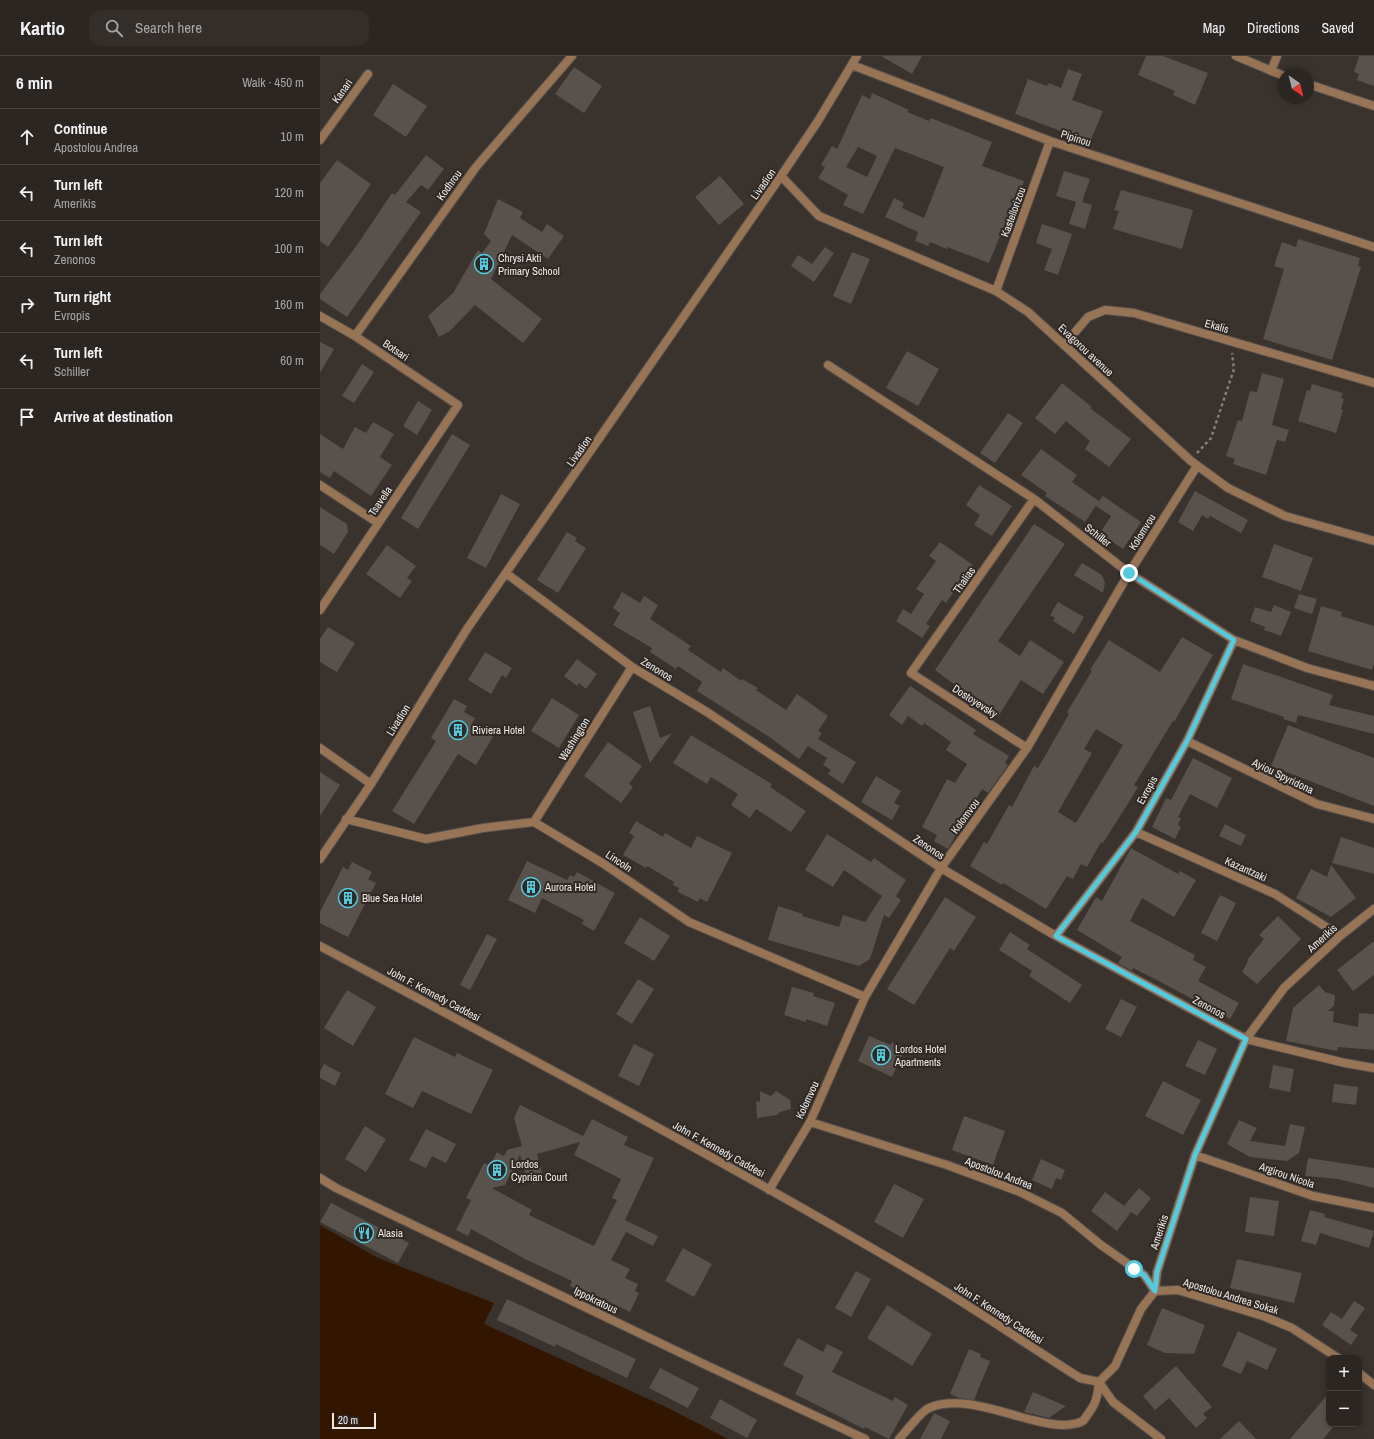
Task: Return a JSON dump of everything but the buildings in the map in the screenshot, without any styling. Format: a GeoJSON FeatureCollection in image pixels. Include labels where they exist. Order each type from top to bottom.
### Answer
{"type":"FeatureCollection","features":[{"type":"Feature","properties":{"kind":"street","name":"Kodhrou"},"geometry":{"type":"LineString","coordinates":[[355,336],[476,167],[572,56]]}},
{"type":"Feature","properties":{"kind":"street","name":"Livadion"},"geometry":{"type":"LineString","coordinates":[[320,859],[371,784],[467,629],[507,574],[782,176],[818,121],[857,56]]}},
{"type":"Feature","properties":{"kind":"street"},"geometry":{"type":"LineString","coordinates":[[1236,56],[1278,74]]}},
{"type":"Feature","properties":{"kind":"street"},"geometry":{"type":"LineString","coordinates":[[1271,71],[1276,56]]}},
{"type":"Feature","properties":{"kind":"street","name":"Pipinou"},"geometry":{"type":"LineString","coordinates":[[852,65],[1050,141],[1374,247]]}},
{"type":"Feature","properties":{"kind":"street","name":"Kanari"},"geometry":{"type":"LineString","coordinates":[[320,140],[368,74]]}},
{"type":"Feature","properties":{"kind":"street"},"geometry":{"type":"LineString","coordinates":[[1314,86],[1374,106]]}},
{"type":"Feature","properties":{"kind":"street","name":"Kastellorizou"},"geometry":{"type":"LineString","coordinates":[[996,291],[1050,141]]}},
{"type":"Feature","properties":{"kind":"street","name":"Evagorou avenue"},"geometry":{"type":"LineString","coordinates":[[782,176],[819,216],[996,291],[1028,312],[1194,464],[1228,488],[1285,516],[1374,541]]}},
{"type":"Feature","properties":{"kind":"street","name":"Ekalis"},"geometry":{"type":"LineString","coordinates":[[1064,345],[1088,317],[1105,310],[1134,313],[1374,383]]}},
{"type":"Feature","properties":{"kind":"street","name":"Botsari"},"geometry":{"type":"LineString","coordinates":[[320,316],[355,336],[458,405]]}},
{"type":"Feature","properties":{"kind":"street","name":"Schiller"},"geometry":{"type":"LineString","coordinates":[[828,365],[1034,499],[1129,573],[1234,640],[1307,668],[1374,686]]}},
{"type":"Feature","properties":{"kind":"street","name":"Tsavella"},"geometry":{"type":"LineString","coordinates":[[320,610],[458,405]]}},
{"type":"Feature","properties":{"kind":"street","name":"Kolomvou"},"geometry":{"type":"LineString","coordinates":[[769,1190],[810,1122],[865,997],[941,868],[1027,748],[1194,464]]}},
{"type":"Feature","properties":{"kind":"street"},"geometry":{"type":"LineString","coordinates":[[320,486],[378,523]]}},
{"type":"Feature","properties":{"kind":"street","name":"Thalias"},"geometry":{"type":"LineString","coordinates":[[911,673],[1034,499]]}},
{"type":"Feature","properties":{"kind":"street","name":"Zenonos"},"geometry":{"type":"LineString","coordinates":[[507,574],[632,667],[707,712],[941,868],[1056,936],[1246,1039],[1345,1063],[1374,1068]]}},
{"type":"Feature","properties":{"kind":"street","name":"Evropis"},"geometry":{"type":"LineString","coordinates":[[1056,936],[1136,832],[1187,741],[1234,640]]}},
{"type":"Feature","properties":{"kind":"street","name":"Washington"},"geometry":{"type":"LineString","coordinates":[[534,822],[632,667]]}},
{"type":"Feature","properties":{"kind":"street","name":"Dostoyevsky"},"geometry":{"type":"LineString","coordinates":[[911,673],[1027,748]]}},
{"type":"Feature","properties":{"kind":"street","name":"Ayiou Spyridona"},"geometry":{"type":"LineString","coordinates":[[1187,741],[1317,804],[1374,819]]}},
{"type":"Feature","properties":{"kind":"street"},"geometry":{"type":"LineString","coordinates":[[320,748],[371,784]]}},
{"type":"Feature","properties":{"kind":"street"},"geometry":{"type":"LineString","coordinates":[[346,819],[426,839],[483,828],[534,822]]}},
{"type":"Feature","properties":{"kind":"street","name":"Lincoln"},"geometry":{"type":"LineString","coordinates":[[534,822],[598,860],[690,922],[865,997]]}},
{"type":"Feature","properties":{"kind":"street","name":"Kazantzaki"},"geometry":{"type":"LineString","coordinates":[[1136,832],[1275,894],[1340,936]]}},
{"type":"Feature","properties":{"kind":"street","name":"Amerikis"},"geometry":{"type":"LineString","coordinates":[[1155,1291],[1157,1272],[1195,1155],[1246,1039],[1284,988],[1340,936],[1374,909]]}},
{"type":"Feature","properties":{"kind":"street","name":"John F. Kennedy Caddesi"},"geometry":{"type":"LineString","coordinates":[[320,946],[521,1053],[769,1190],[930,1282],[1080,1378],[1099,1382]]}},
{"type":"Feature","properties":{"kind":"street","name":"Apostolou Andrea"},"geometry":{"type":"LineString","coordinates":[[810,1122],[947,1165],[1020,1192],[1062,1213],[1101,1245],[1144,1275],[1155,1291]]}},
{"type":"Feature","properties":{"kind":"street","name":"Argirou Nicola"},"geometry":{"type":"LineString","coordinates":[[1195,1155],[1313,1196],[1374,1208]]}},
{"type":"Feature","properties":{"kind":"street","name":"Ippokratous"},"geometry":{"type":"LineString","coordinates":[[320,1178],[336,1188],[473,1254],[865,1439]]}},
{"type":"Feature","properties":{"kind":"street","name":"Apostolou Andrea Sokak"},"geometry":{"type":"LineString","coordinates":[[1155,1291],[1178,1290],[1263,1316],[1292,1328],[1333,1355]]}},
{"type":"Feature","properties":{"kind":"street"},"geometry":{"type":"LineString","coordinates":[[1068,1433],[1079,1426],[1097,1402],[1099,1382],[1115,1366],[1141,1309],[1155,1291]]}},
{"type":"Feature","properties":{"kind":"street"},"geometry":{"type":"LineString","coordinates":[[1362,1376],[1374,1385]]}},
{"type":"Feature","properties":{"kind":"street"},"geometry":{"type":"LineString","coordinates":[[1099,1382],[1113,1402],[1161,1439]]}},
{"type":"Feature","properties":{"kind":"street"},"geometry":{"type":"LineString","coordinates":[[899,1439],[928,1408],[951,1404],[975,1411],[995,1420]]}},
{"type":"Feature","properties":{"kind":"path"},"geometry":{"type":"LineString","coordinates":[[1194,464],[1210,438],[1234,369],[1230,341]]}},
{"type":"Feature","properties":{"kind":"shaded area"},"geometry":{"type":"Polygon","coordinates":[[[320,1225],[376,1257],[494,1303],[484,1324],[668,1408],[728,1439],[320,1439],[320,1225]]]}},
{"type":"Feature","properties":{"kind":"place","name":"Chrysi Akti Primary School"},"geometry":{"type":"Point","coordinates":[484,264]}},
{"type":"Feature","properties":{"kind":"place","name":"Riviera Hotel"},"geometry":{"type":"Point","coordinates":[458,730]}},
{"type":"Feature","properties":{"kind":"place","name":"Aurora Hotel"},"geometry":{"type":"Point","coordinates":[531,887]}},
{"type":"Feature","properties":{"kind":"place","name":"Blue Sea Hotel"},"geometry":{"type":"Point","coordinates":[348,898]}},
{"type":"Feature","properties":{"kind":"place","name":"Lordos Hotel Apartments"},"geometry":{"type":"Point","coordinates":[881,1055]}},
{"type":"Feature","properties":{"kind":"place","name":"Lordos Cyprian Court"},"geometry":{"type":"Point","coordinates":[497,1170]}},
{"type":"Feature","properties":{"kind":"place","name":"Alasia"},"geometry":{"type":"Point","coordinates":[364,1233]}},
{"type":"Feature","properties":{"kind":"route"},"geometry":{"type":"LineString","coordinates":[[1129,573],[1234,640],[1187,741],[1136,832],[1056,936],[1246,1039],[1195,1155],[1157,1272],[1155,1291],[1144,1275],[1134,1269]]}}]}
